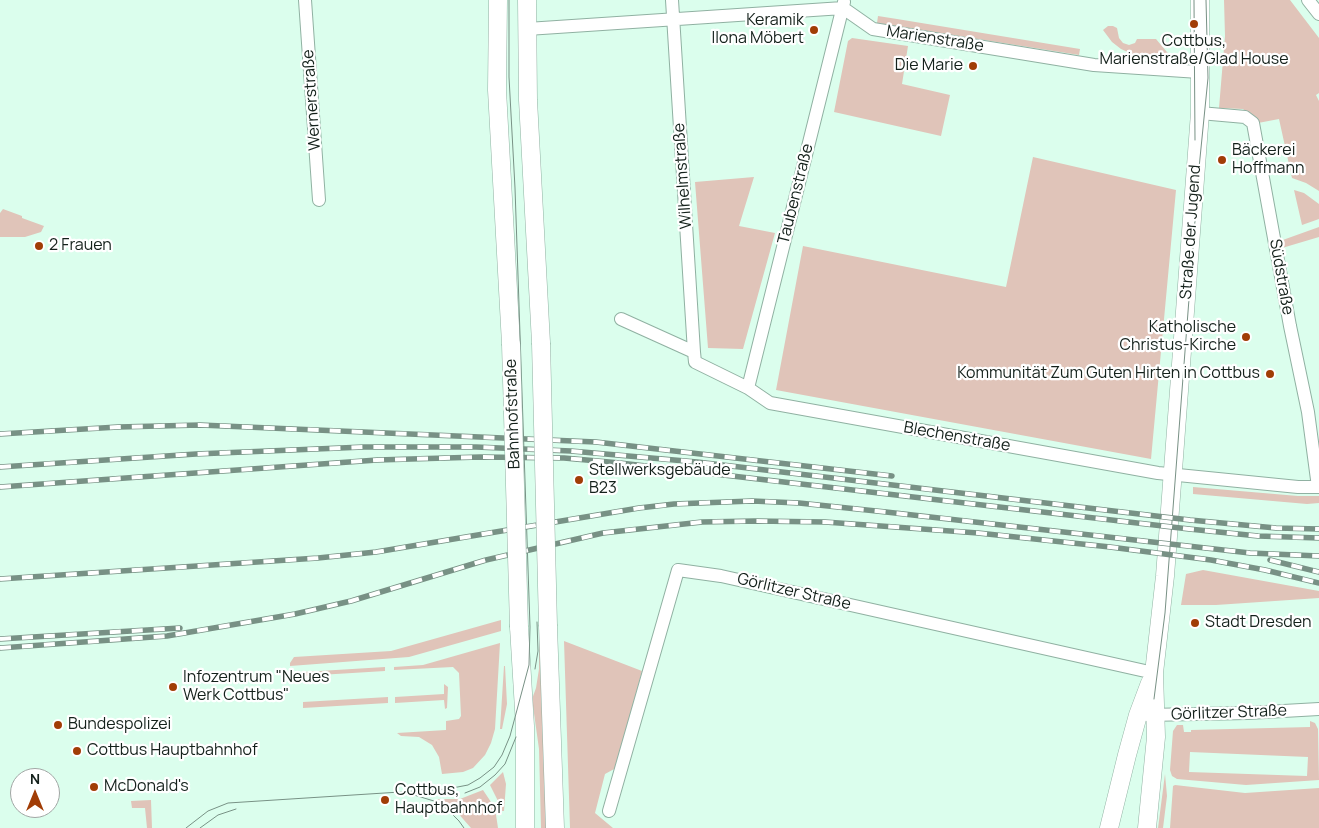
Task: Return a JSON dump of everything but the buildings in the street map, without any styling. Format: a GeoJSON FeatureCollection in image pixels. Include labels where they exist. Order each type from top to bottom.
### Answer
{"type":"FeatureCollection","features":[{"type":"Feature","properties":{"kind":"main road","name":"Bahnhofstraße"},"geometry":{"type":"LineString","coordinates":[[498,0],[497,90],[510,344],[518,627],[525,726],[525,828]]}},
{"type":"Feature","properties":{"kind":"main road","name":"Bahnhofstraße"},"geometry":{"type":"LineString","coordinates":[[527,0],[528,100],[541,343],[555,828]]}},
{"type":"Feature","properties":{"kind":"main road","name":"Straße der Jugend"},"geometry":{"type":"LineString","coordinates":[[1147,828],[1156,737],[1154,673],[1166,576],[1200,113],[1192,72],[1200,0]]}},
{"type":"Feature","properties":{"kind":"main road","name":"Straße der Jugend"},"geometry":{"type":"LineString","coordinates":[[1109,828],[1126,755],[1138,715],[1154,673]]}},
{"type":"Feature","properties":{"kind":"street","name":"Wernerstraße"},"geometry":{"type":"LineString","coordinates":[[305,0],[319,200]]}},
{"type":"Feature","properties":{"kind":"street","name":"Wilhelmstraße"},"geometry":{"type":"LineString","coordinates":[[672,0],[694,352]]}},
{"type":"Feature","properties":{"kind":"street"},"geometry":{"type":"LineString","coordinates":[[1308,0],[1319,14]]}},
{"type":"Feature","properties":{"kind":"street"},"geometry":{"type":"LineString","coordinates":[[527,29],[673,20],[843,4]]}},
{"type":"Feature","properties":{"kind":"street","name":"Marienstraße"},"geometry":{"type":"LineString","coordinates":[[843,4],[873,29],[1094,65],[1192,72]]}},
{"type":"Feature","properties":{"kind":"street","name":"Taubenstraße"},"geometry":{"type":"LineString","coordinates":[[748,388],[843,4]]}},
{"type":"Feature","properties":{"kind":"street","name":"Südstraße"},"geometry":{"type":"LineString","coordinates":[[1200,113],[1246,117],[1253,123],[1290,326],[1308,412],[1318,487]]}},
{"type":"Feature","properties":{"kind":"street","name":"Blechenstraße"},"geometry":{"type":"LineString","coordinates":[[621,320],[694,352],[695,362],[748,388],[770,403],[1173,475],[1298,487],[1318,487]]}},
{"type":"Feature","properties":{"kind":"street","name":"Görlitzer Straße"},"geometry":{"type":"LineString","coordinates":[[609,811],[678,570],[721,576],[1154,673]]}},
{"type":"Feature","properties":{"kind":"street","name":"Görlitzer Straße"},"geometry":{"type":"LineString","coordinates":[[1138,715],[1156,716],[1319,709]]}},
{"type":"Feature","properties":{"kind":"shaded area"},"geometry":{"type":"Polygon","coordinates":[[[1224,0],[1290,0],[1319,38],[1319,93],[1316,95],[1319,101],[1319,191],[1306,183],[1292,178],[1279,119],[1258,123],[1243,109],[1219,108],[1225,36],[1224,0]]]}},
{"type":"Feature","properties":{"kind":"shaded area"},"geometry":{"type":"Polygon","coordinates":[[[878,16],[1080,49],[1079,55],[877,23],[878,16]]]}},
{"type":"Feature","properties":{"kind":"shaded area"},"geometry":{"type":"Polygon","coordinates":[[[1108,26],[1117,28],[1119,38],[1123,43],[1129,45],[1135,43],[1137,39],[1156,39],[1172,58],[1132,54],[1121,49],[1112,42],[1103,30],[1108,26]]]}},
{"type":"Feature","properties":{"kind":"shaded area"},"geometry":{"type":"Polygon","coordinates":[[[852,38],[908,46],[902,84],[950,95],[941,136],[834,112],[848,41],[852,38]]]}},
{"type":"Feature","properties":{"kind":"shaded area"},"geometry":{"type":"Polygon","coordinates":[[[1033,157],[1176,190],[1151,459],[776,390],[803,246],[1006,287],[1033,157]]]}},
{"type":"Feature","properties":{"kind":"shaded area"},"geometry":{"type":"Polygon","coordinates":[[[754,177],[739,226],[775,233],[743,349],[708,348],[695,182],[754,177]]]}},
{"type":"Feature","properties":{"kind":"shaded area"},"geometry":{"type":"Polygon","coordinates":[[[1294,190],[1304,193],[1319,204],[1319,219],[1302,225],[1294,190]]]}},
{"type":"Feature","properties":{"kind":"shaded area"},"geometry":{"type":"Polygon","coordinates":[[[3,209],[44,226],[41,232],[25,237],[0,237],[0,213],[3,209]]]}},
{"type":"Feature","properties":{"kind":"shaded area"},"geometry":{"type":"Polygon","coordinates":[[[1319,227],[1319,237],[1282,248],[1280,241],[1319,227]]]}},
{"type":"Feature","properties":{"kind":"shaded area"},"geometry":{"type":"Polygon","coordinates":[[[1193,487],[1319,496],[1319,503],[1307,504],[1193,494],[1193,487]]]}},
{"type":"Feature","properties":{"kind":"shaded area"},"geometry":{"type":"Polygon","coordinates":[[[1203,570],[1319,591],[1319,598],[1216,605],[1181,605],[1186,574],[1203,570]]]}},
{"type":"Feature","properties":{"kind":"shaded area"},"geometry":{"type":"Polygon","coordinates":[[[501,620],[501,631],[409,657],[290,666],[294,657],[391,651],[501,620]]]}},
{"type":"Feature","properties":{"kind":"shaded area"},"geometry":{"type":"Polygon","coordinates":[[[539,632],[541,632],[547,828],[541,828],[539,749],[532,699],[539,669],[539,632]]]}},
{"type":"Feature","properties":{"kind":"shaded area"},"geometry":{"type":"Polygon","coordinates":[[[564,641],[642,671],[616,768],[605,774],[595,813],[613,828],[570,828],[564,641]]]}},
{"type":"Feature","properties":{"kind":"shaded area"},"geometry":{"type":"Polygon","coordinates":[[[500,643],[495,729],[491,743],[485,755],[473,768],[463,772],[442,774],[439,757],[432,745],[419,737],[401,736],[397,733],[446,730],[446,721],[459,719],[461,716],[459,673],[453,667],[394,670],[394,667],[423,665],[500,643]]]}},
{"type":"Feature","properties":{"kind":"shaded area"},"geometry":{"type":"Polygon","coordinates":[[[504,666],[507,704],[502,729],[500,729],[504,666]]]}},
{"type":"Feature","properties":{"kind":"shaded area"},"geometry":{"type":"Polygon","coordinates":[[[385,667],[385,671],[303,676],[303,672],[385,667]]]}},
{"type":"Feature","properties":{"kind":"shaded area"},"geometry":{"type":"Polygon","coordinates":[[[444,684],[448,687],[447,708],[445,709],[444,700],[395,703],[395,697],[444,694],[444,684]]]}},
{"type":"Feature","properties":{"kind":"shaded area"},"geometry":{"type":"Polygon","coordinates":[[[388,697],[388,703],[303,708],[303,702],[388,697]]]}},
{"type":"Feature","properties":{"kind":"shaded area"},"geometry":{"type":"Polygon","coordinates":[[[1310,721],[1315,723],[1318,729],[1319,780],[1246,785],[1177,779],[1172,776],[1170,770],[1173,731],[1177,725],[1183,725],[1184,732],[1191,732],[1191,730],[1310,727],[1310,721]],[[1190,752],[1189,772],[1307,776],[1308,757],[1190,752]]]}},
{"type":"Feature","properties":{"kind":"shaded area"},"geometry":{"type":"Polygon","coordinates":[[[503,772],[506,784],[504,811],[502,811],[490,785],[503,772]]]}},
{"type":"Feature","properties":{"kind":"shaded area"},"geometry":{"type":"Polygon","coordinates":[[[1165,774],[1167,796],[1163,828],[1158,828],[1165,774]]]}},
{"type":"Feature","properties":{"kind":"shaded area"},"geometry":{"type":"Polygon","coordinates":[[[1173,786],[1245,793],[1319,788],[1319,828],[1170,828],[1173,786]]]}},
{"type":"Feature","properties":{"kind":"shaded area"},"geometry":{"type":"Polygon","coordinates":[[[483,790],[495,808],[498,828],[471,828],[456,811],[437,799],[460,799],[483,790]]]}},
{"type":"Feature","properties":{"kind":"shaded area"},"geometry":{"type":"Polygon","coordinates":[[[151,800],[152,828],[147,828],[145,808],[132,808],[131,801],[151,800]]]}},
{"type":"Feature","properties":{"kind":"tram line"},"geometry":{"type":"LineString","coordinates":[[186,828],[208,811],[228,803],[447,789],[468,785],[494,767],[502,755],[510,736],[529,665],[530,627],[515,188],[509,77],[509,0]]}},
{"type":"Feature","properties":{"kind":"tram line"},"geometry":{"type":"LineString","coordinates":[[1194,0],[1195,140]]}},
{"type":"Feature","properties":{"kind":"tram line"},"geometry":{"type":"LineString","coordinates":[[1154,699],[1165,613],[1199,168],[1208,78],[1206,0]]}},
{"type":"Feature","properties":{"kind":"tram line"},"geometry":{"type":"LineString","coordinates":[[535,669],[538,651],[537,622]]}},
{"type":"Feature","properties":{"kind":"tram line"},"geometry":{"type":"LineString","coordinates":[[465,793],[480,787],[495,775],[505,764],[516,737]]}},
{"type":"Feature","properties":{"kind":"tram line"},"geometry":{"type":"LineString","coordinates":[[414,795],[434,801],[447,809],[464,828]]}},
{"type":"Feature","properties":{"kind":"tram line"},"geometry":{"type":"LineString","coordinates":[[200,828],[218,815],[236,809]]}},
{"type":"Feature","properties":{"kind":"railway"},"geometry":{"type":"LineString","coordinates":[[0,434],[118,427],[200,425],[596,442],[892,476]]}},
{"type":"Feature","properties":{"kind":"railway"},"geometry":{"type":"LineString","coordinates":[[0,467],[196,454],[364,447],[476,447],[571,451],[697,462],[1190,520],[1276,528],[1319,529]]}},
{"type":"Feature","properties":{"kind":"railway"},"geometry":{"type":"LineString","coordinates":[[0,487],[377,460],[480,457],[564,458],[1189,529],[1258,536],[1319,538]]}},
{"type":"Feature","properties":{"kind":"railway"},"geometry":{"type":"LineString","coordinates":[[0,579],[318,558],[376,552],[639,508],[674,504],[752,501],[799,503],[886,512],[1250,553],[1319,556]]}},
{"type":"Feature","properties":{"kind":"railway"},"geometry":{"type":"LineString","coordinates":[[0,648],[167,636],[295,614],[351,601],[486,560],[603,533],[702,522],[825,522],[978,533],[1211,560],[1319,583]]}},
{"type":"Feature","properties":{"kind":"railway"},"geometry":{"type":"LineString","coordinates":[[1270,560],[1319,572]]}},
{"type":"Feature","properties":{"kind":"railway"},"geometry":{"type":"LineString","coordinates":[[0,639],[180,628]]}},
{"type":"Feature","properties":{"kind":"place","name":"Cottbus, Marienstraße/Glad House"},"geometry":{"type":"Point","coordinates":[1194,24]}},
{"type":"Feature","properties":{"kind":"place","name":"Keramik Ilona Möbert"},"geometry":{"type":"Point","coordinates":[814,30]}},
{"type":"Feature","properties":{"kind":"place","name":"Die Marie"},"geometry":{"type":"Point","coordinates":[973,66]}},
{"type":"Feature","properties":{"kind":"place","name":"Bäckerei Hoffmann"},"geometry":{"type":"Point","coordinates":[1222,160]}},
{"type":"Feature","properties":{"kind":"place","name":"2 Frauen"},"geometry":{"type":"Point","coordinates":[39,246]}},
{"type":"Feature","properties":{"kind":"place","name":"Katholische Christus-Kirche"},"geometry":{"type":"Point","coordinates":[1246,337]}},
{"type":"Feature","properties":{"kind":"place","name":"Kommunität Zum Guten Hirten in Cottbus"},"geometry":{"type":"Point","coordinates":[1270,374]}},
{"type":"Feature","properties":{"kind":"place","name":"Stellwerksgebäude B23"},"geometry":{"type":"Point","coordinates":[579,480]}},
{"type":"Feature","properties":{"kind":"place","name":"Stadt Dresden"},"geometry":{"type":"Point","coordinates":[1195,623]}},
{"type":"Feature","properties":{"kind":"place","name":"Infozentrum \"Neues Werk Cottbus\""},"geometry":{"type":"Point","coordinates":[173,687]}},
{"type":"Feature","properties":{"kind":"place","name":"Bundespolizei"},"geometry":{"type":"Point","coordinates":[58,725]}},
{"type":"Feature","properties":{"kind":"place","name":"Cottbus Hauptbahnhof"},"geometry":{"type":"Point","coordinates":[77,751]}},
{"type":"Feature","properties":{"kind":"place","name":"McDonald's"},"geometry":{"type":"Point","coordinates":[94,787]}},
{"type":"Feature","properties":{"kind":"place","name":"Cottbus, Hauptbahnhof"},"geometry":{"type":"Point","coordinates":[385,800]}}]}
